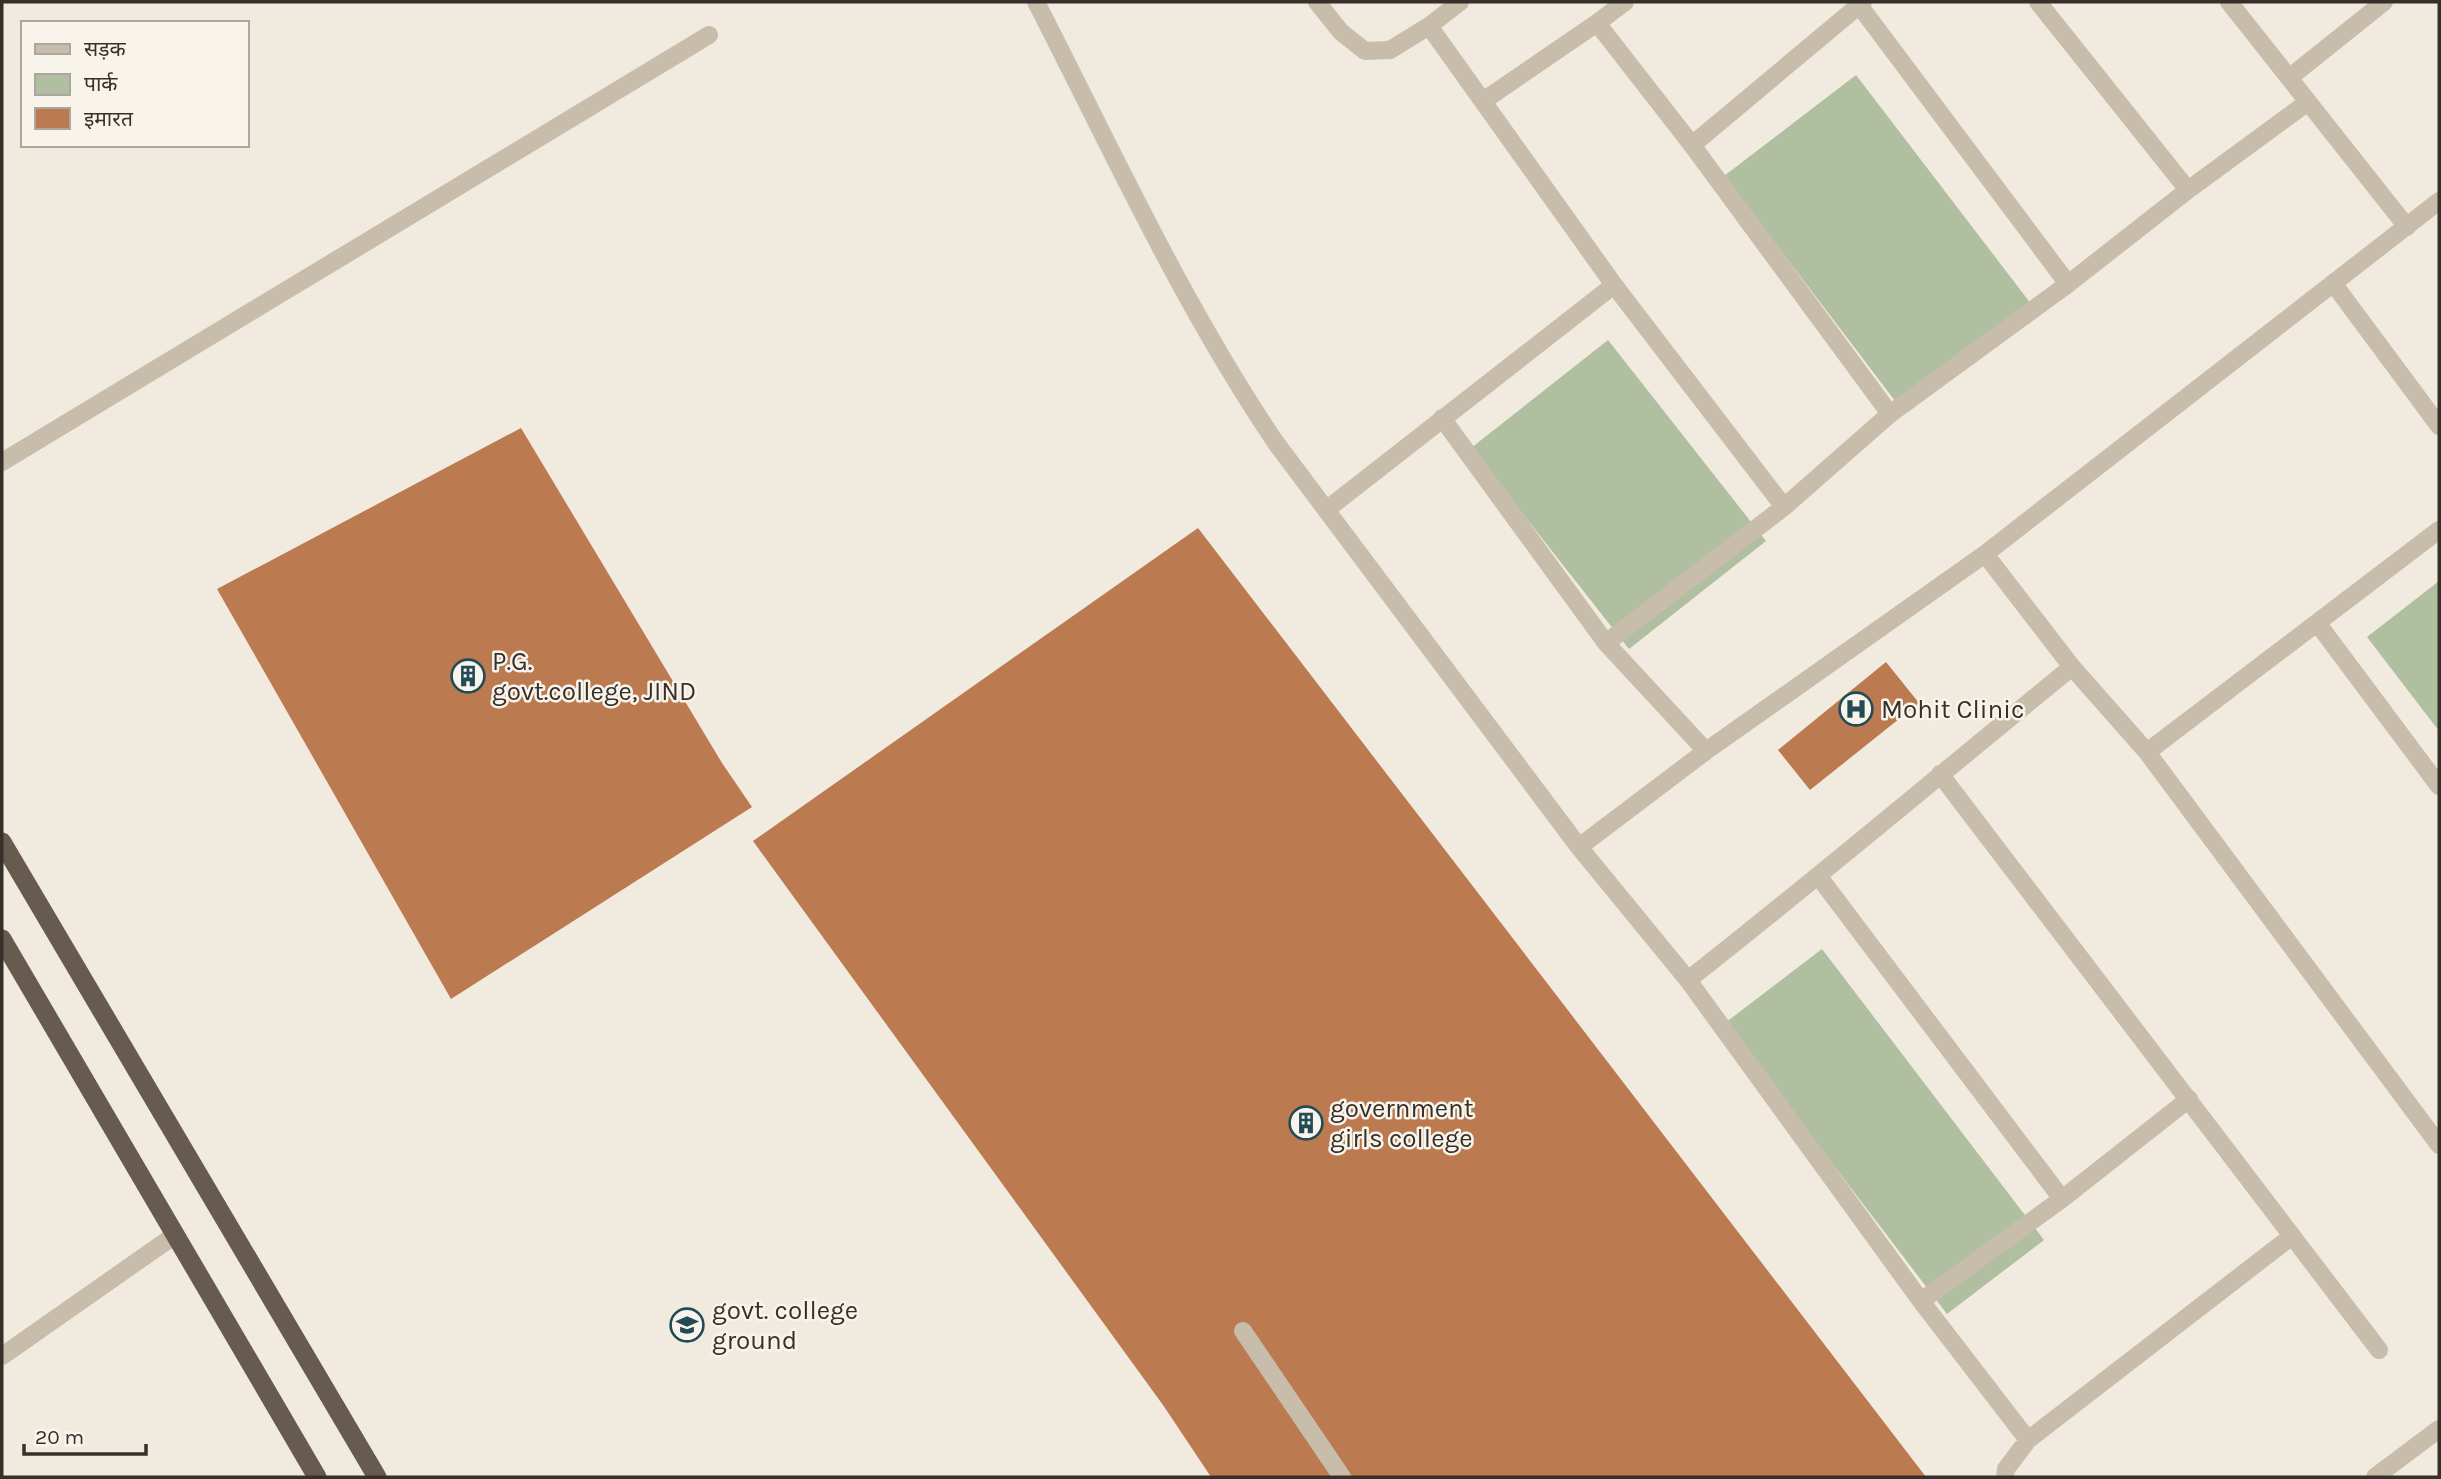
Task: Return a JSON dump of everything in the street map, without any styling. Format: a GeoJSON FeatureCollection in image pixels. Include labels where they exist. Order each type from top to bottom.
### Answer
{"type":"FeatureCollection","features":[{"type":"Feature","properties":{"kind":"highway"},"geometry":{"type":"LineString","coordinates":[[2,842],[377,1477]]}},
{"type":"Feature","properties":{"kind":"highway"},"geometry":{"type":"LineString","coordinates":[[2,939],[317,1477]]}},
{"type":"Feature","properties":{"kind":"street"},"geometry":{"type":"LineString","coordinates":[[1036,2],[1185,293],[1236,384],[1326,510],[1579,847],[1688,979],[1921,1301],[2028,1440]]}},
{"type":"Feature","properties":{"kind":"street"},"geometry":{"type":"LineString","coordinates":[[1317,2],[1341,32],[1365,51],[1390,50],[1429,26],[1460,2]]}},
{"type":"Feature","properties":{"kind":"street"},"geometry":{"type":"LineString","coordinates":[[1483,101],[1625,2]]}},
{"type":"Feature","properties":{"kind":"street"},"geometry":{"type":"LineString","coordinates":[[2038,2],[2188,190]]}},
{"type":"Feature","properties":{"kind":"street"},"geometry":{"type":"LineString","coordinates":[[2229,2],[2407,227]]}},
{"type":"Feature","properties":{"kind":"street"},"geometry":{"type":"LineString","coordinates":[[2289,78],[2384,2]]}},
{"type":"Feature","properties":{"kind":"street"},"geometry":{"type":"LineString","coordinates":[[1692,145],[1861,4],[2068,284]]}},
{"type":"Feature","properties":{"kind":"street"},"geometry":{"type":"LineString","coordinates":[[1597,23],[1692,145],[1889,414]]}},
{"type":"Feature","properties":{"kind":"street"},"geometry":{"type":"LineString","coordinates":[[1429,26],[1614,285],[1784,507]]}},
{"type":"Feature","properties":{"kind":"street"},"geometry":{"type":"LineString","coordinates":[[2,462],[709,35]]}},
{"type":"Feature","properties":{"kind":"street"},"geometry":{"type":"LineString","coordinates":[[1606,643],[1784,507],[1889,414],[2068,284],[2188,190],[2308,102]]}},
{"type":"Feature","properties":{"kind":"street"},"geometry":{"type":"LineString","coordinates":[[1579,847],[1706,751],[1985,554],[2439,201]]}},
{"type":"Feature","properties":{"kind":"street"},"geometry":{"type":"LineString","coordinates":[[2333,283],[2439,426]]}},
{"type":"Feature","properties":{"kind":"street"},"geometry":{"type":"LineString","coordinates":[[1326,510],[1614,285]]}},
{"type":"Feature","properties":{"kind":"street"},"geometry":{"type":"LineString","coordinates":[[1441,418],[1606,643],[1706,751]]}},
{"type":"Feature","properties":{"kind":"street"},"geometry":{"type":"LineString","coordinates":[[2147,752],[2439,530]]}},
{"type":"Feature","properties":{"kind":"street"},"geometry":{"type":"LineString","coordinates":[[1985,554],[2072,667],[2147,752],[2439,1145]]}},
{"type":"Feature","properties":{"kind":"street"},"geometry":{"type":"LineString","coordinates":[[2318,624],[2439,786]]}},
{"type":"Feature","properties":{"kind":"street"},"geometry":{"type":"LineString","coordinates":[[1688,979],[1819,877],[2072,667]]}},
{"type":"Feature","properties":{"kind":"street"},"geometry":{"type":"LineString","coordinates":[[1940,774],[2379,1350]]}},
{"type":"Feature","properties":{"kind":"street"},"geometry":{"type":"LineString","coordinates":[[1819,877],[2062,1199]]}},
{"type":"Feature","properties":{"kind":"street"},"geometry":{"type":"LineString","coordinates":[[1921,1301],[2062,1199],[2189,1099]]}},
{"type":"Feature","properties":{"kind":"street"},"geometry":{"type":"LineString","coordinates":[[2,1356],[175,1235]]}},
{"type":"Feature","properties":{"kind":"street"},"geometry":{"type":"LineString","coordinates":[[2005,1477],[2006,1469],[2028,1440],[2292,1236]]}},
{"type":"Feature","properties":{"kind":"street"},"geometry":{"type":"LineString","coordinates":[[1244,1331],[1342,1477]]}},
{"type":"Feature","properties":{"kind":"street"},"geometry":{"type":"LineString","coordinates":[[2375,1477],[2439,1429]]}},
{"type":"Feature","properties":{"kind":"green space"},"geometry":{"type":"Polygon","coordinates":[[[1856,75],[2038,313],[1905,414],[1724,176],[1856,75]]]}},
{"type":"Feature","properties":{"kind":"green space"},"geometry":{"type":"Polygon","coordinates":[[[1608,340],[1766,541],[1629,649],[1471,448],[1608,340]]]}},
{"type":"Feature","properties":{"kind":"green space"},"geometry":{"type":"Polygon","coordinates":[[[2439,581],[2439,731],[2367,637],[2439,581]]]}},
{"type":"Feature","properties":{"kind":"green space"},"geometry":{"type":"Polygon","coordinates":[[[1822,949],[2044,1240],[1947,1314],[1725,1023],[1822,949]]]}},
{"type":"Feature","properties":{"kind":"building","name":"P.G. govt.college, JIND"},"geometry":{"type":"Polygon","coordinates":[[[521,428],[722,763],[752,807],[451,999],[217,589],[521,428]]]}},
{"type":"Feature","properties":{"kind":"building","name":"government girls college"},"geometry":{"type":"Polygon","coordinates":[[[1198,528],[1926,1477],[1211,1477],[1163,1405],[753,841],[1198,528]]]}},
{"type":"Feature","properties":{"kind":"building"},"geometry":{"type":"Polygon","coordinates":[[[1886,662],[1919,703],[1810,790],[1778,750],[1886,662]]]}},
{"type":"Feature","properties":{"kind":"place","name":"P.G. govt.college, JIND"},"geometry":{"type":"Point","coordinates":[468,676]}},
{"type":"Feature","properties":{"kind":"place","name":"Mohit Clinic"},"geometry":{"type":"Point","coordinates":[1856,709]}},
{"type":"Feature","properties":{"kind":"place","name":"government girls college"},"geometry":{"type":"Point","coordinates":[1306,1123]}},
{"type":"Feature","properties":{"kind":"place","name":"govt. college ground"},"geometry":{"type":"Point","coordinates":[687,1325]}}]}
